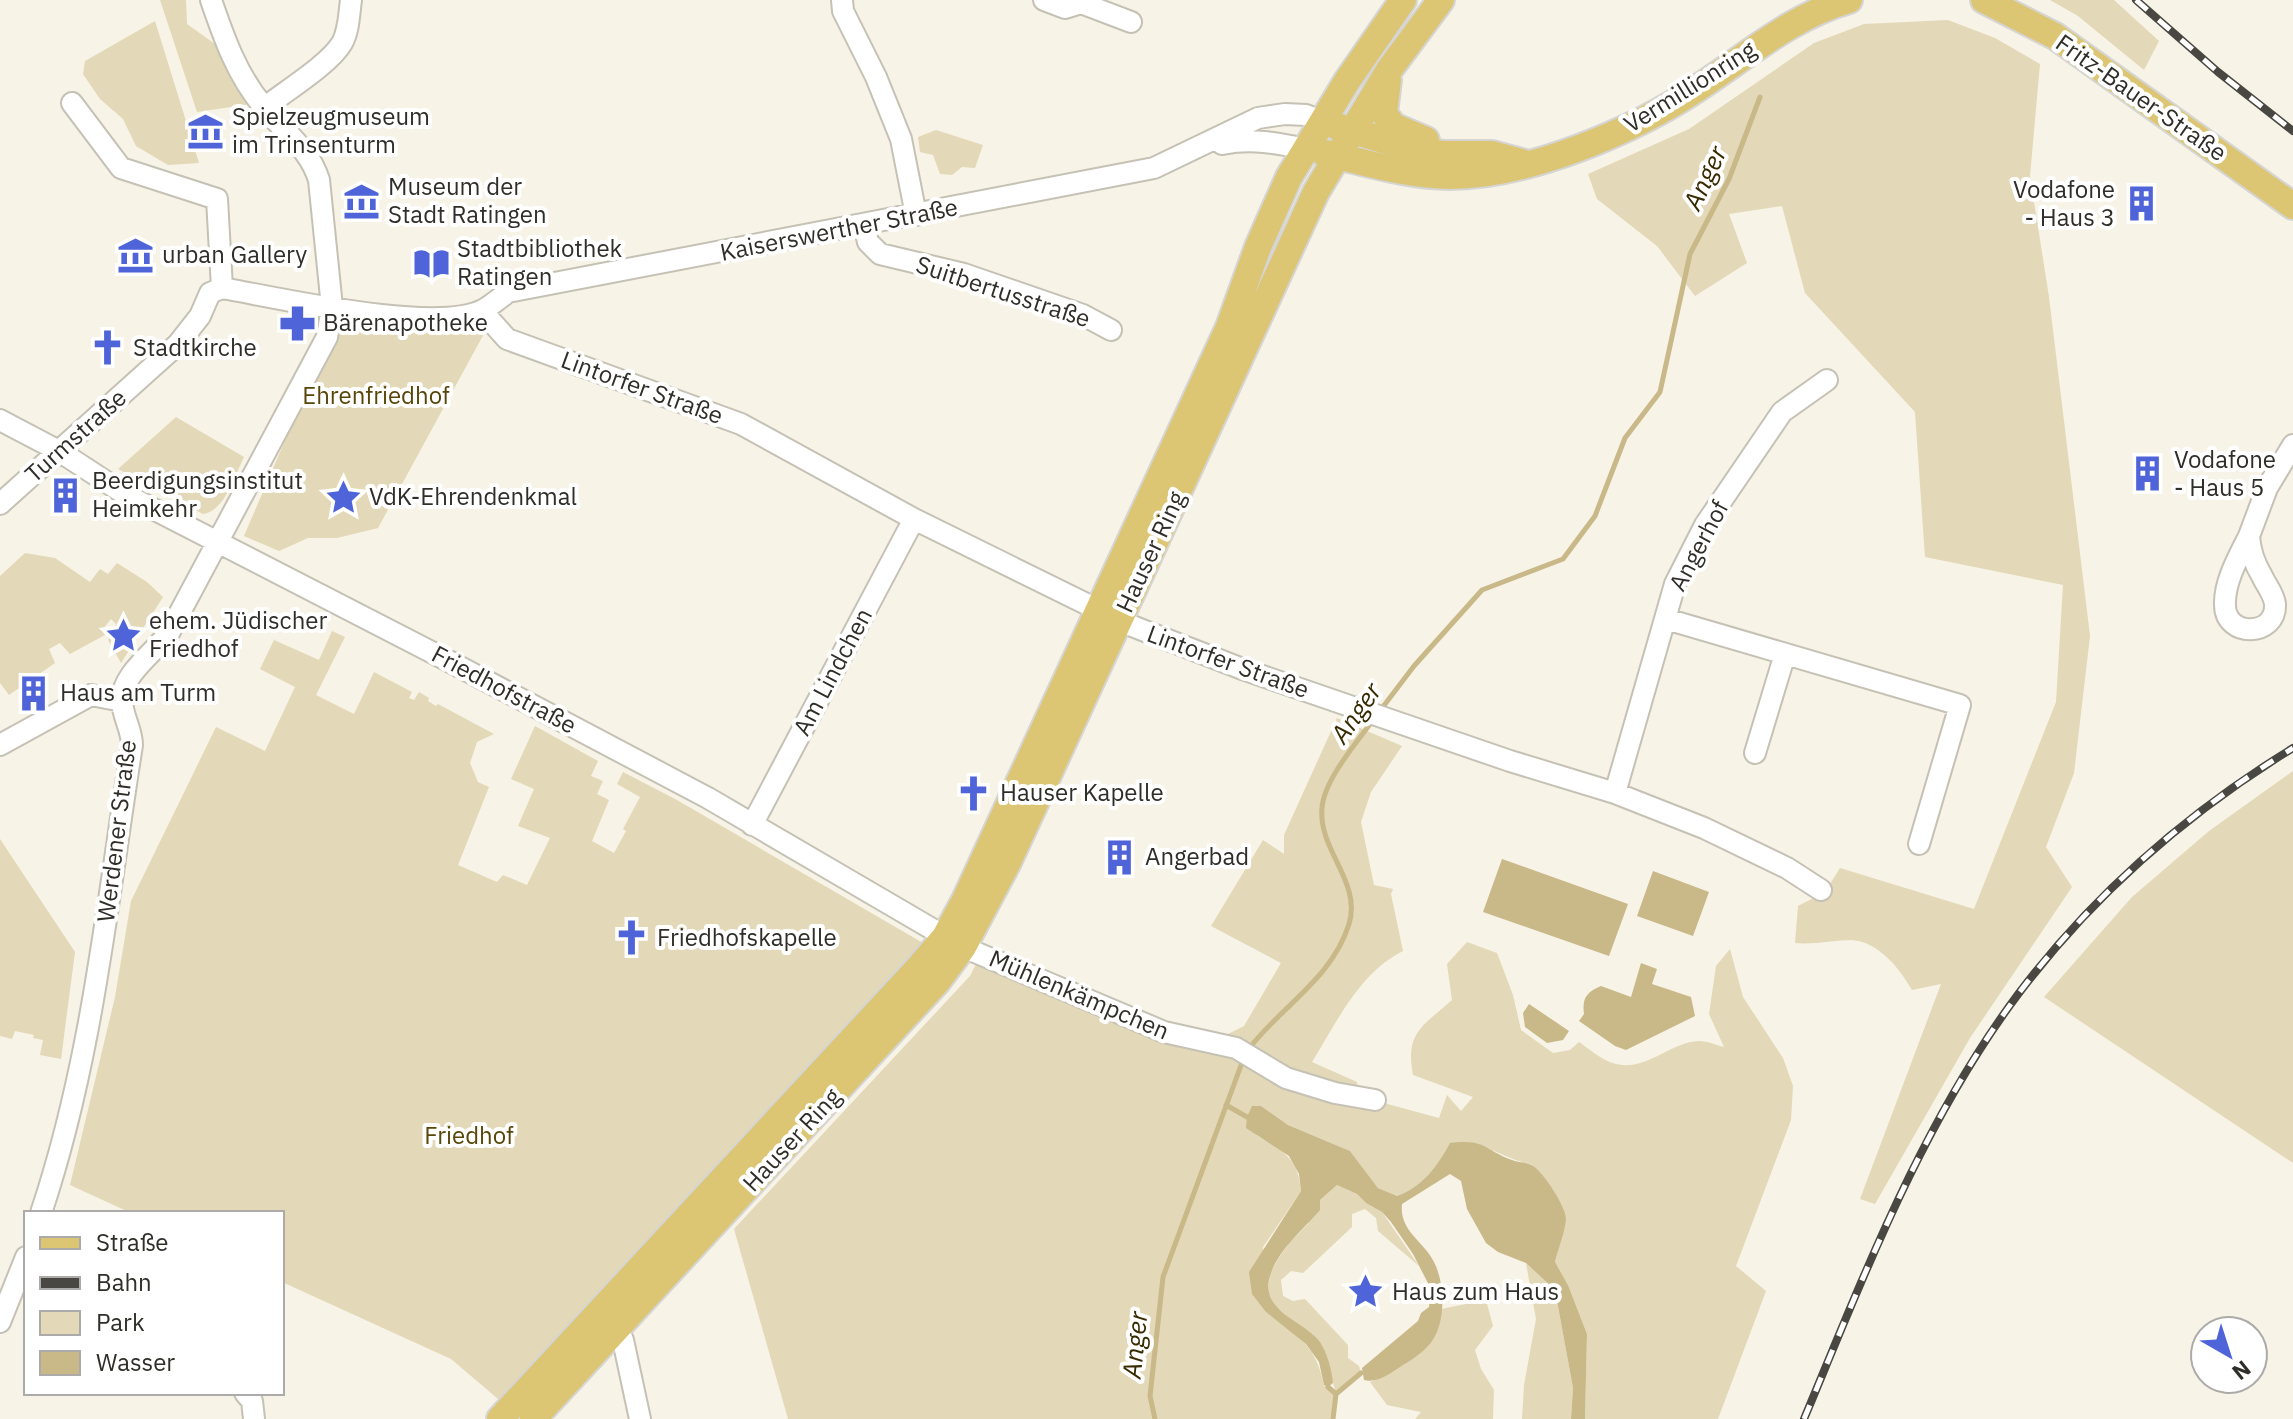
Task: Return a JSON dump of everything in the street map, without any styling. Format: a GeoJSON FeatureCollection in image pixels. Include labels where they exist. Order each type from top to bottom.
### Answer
{"type":"FeatureCollection","features":[{"type":"Feature","properties":{"kind":"main road"},"geometry":{"type":"LineString","coordinates":[[1305,149],[1403,0]]}},
{"type":"Feature","properties":{"kind":"main road"},"geometry":{"type":"LineString","coordinates":[[1337,156],[1389,70],[1441,0]]}},
{"type":"Feature","properties":{"kind":"main road"},"geometry":{"type":"LineString","coordinates":[[1790,25],[1810,0]]}},
{"type":"Feature","properties":{"kind":"main road","name":"Vermillionring"},"geometry":{"type":"LineString","coordinates":[[1305,149],[1418,173],[1490,175],[1555,157],[1649,118],[1790,25],[1849,0]]}},
{"type":"Feature","properties":{"kind":"main road","name":"Fritz-Bauer-Straße"},"geometry":{"type":"LineString","coordinates":[[1984,0],[2055,36],[2293,206]]}},
{"type":"Feature","properties":{"kind":"main road","name":"Vermillionring"},"geometry":{"type":"LineString","coordinates":[[1389,70],[1384,113],[1393,126],[1459,153]]}},
{"type":"Feature","properties":{"kind":"main road","name":"Vermillionring"},"geometry":{"type":"LineString","coordinates":[[1322,121],[1424,152],[1492,154],[1525,163]]}},
{"type":"Feature","properties":{"kind":"main road","name":"Hauser Ring"},"geometry":{"type":"LineString","coordinates":[[500,1419],[609,1320],[937,982],[954,942],[1008,862],[1229,327],[1258,247],[1305,149]]}},
{"type":"Feature","properties":{"kind":"main road","name":"Hauser Ring"},"geometry":{"type":"LineString","coordinates":[[1109,615],[1316,192],[1337,156]]}},
{"type":"Feature","properties":{"kind":"main road","name":"Hauser Ring"},"geometry":{"type":"LineString","coordinates":[[533,1419],[609,1320]]}},
{"type":"Feature","properties":{"kind":"street"},"geometry":{"type":"LineString","coordinates":[[0,745],[91,695],[122,701],[130,678],[170,631],[327,337],[332,307],[319,180],[314,164],[305,150],[264,108],[240,75],[211,0]]}},
{"type":"Feature","properties":{"kind":"street"},"geometry":{"type":"LineString","coordinates":[[264,108],[333,55],[347,30],[351,0]]}},
{"type":"Feature","properties":{"kind":"street"},"geometry":{"type":"LineString","coordinates":[[842,0],[843,11],[876,77],[901,139],[916,215]]}},
{"type":"Feature","properties":{"kind":"street"},"geometry":{"type":"LineString","coordinates":[[1044,0],[1065,8],[1081,3],[1091,5],[1131,22]]}},
{"type":"Feature","properties":{"kind":"street"},"geometry":{"type":"LineString","coordinates":[[72,103],[121,168],[217,199],[216,291],[375,314],[436,318],[482,311]]}},
{"type":"Feature","properties":{"kind":"street","name":"Kaiserswerther Straße"},"geometry":{"type":"LineString","coordinates":[[482,311],[508,292],[1154,168],[1258,118],[1285,114],[1306,115],[1322,121]]}},
{"type":"Feature","properties":{"kind":"street","name":"Kaiserswerther Straße"},"geometry":{"type":"LineString","coordinates":[[1199,148],[1242,139],[1305,149]]}},
{"type":"Feature","properties":{"kind":"street","name":"Suitbertusstraße"},"geometry":{"type":"LineString","coordinates":[[864,225],[868,242],[880,254],[964,274],[1083,315],[1111,330]]}},
{"type":"Feature","properties":{"kind":"street","name":"Turmstraße"},"geometry":{"type":"LineString","coordinates":[[0,504],[178,344],[216,291]]}},
{"type":"Feature","properties":{"kind":"street","name":"Lintorfer Straße"},"geometry":{"type":"LineString","coordinates":[[482,311],[507,339],[741,424],[914,519],[1109,615],[1245,670],[1510,761],[1615,793],[1704,828],[1787,868],[1821,890]]}},
{"type":"Feature","properties":{"kind":"street","name":"Angerhof"},"geometry":{"type":"LineString","coordinates":[[1615,793],[1675,584],[1705,525],[1782,412],[1827,380]]}},
{"type":"Feature","properties":{"kind":"street","name":"Friedhofstraße"},"geometry":{"type":"LineString","coordinates":[[0,420],[59,451],[128,496],[455,664],[752,825],[954,942]]}},
{"type":"Feature","properties":{"kind":"street"},"geometry":{"type":"LineString","coordinates":[[2249,536],[2267,488],[2293,445]]}},
{"type":"Feature","properties":{"kind":"street","name":"Am Lindchen"},"geometry":{"type":"LineString","coordinates":[[752,825],[914,519]]}},
{"type":"Feature","properties":{"kind":"street"},"geometry":{"type":"LineString","coordinates":[[1666,619],[1960,705],[1919,844]]}},
{"type":"Feature","properties":{"kind":"street"},"geometry":{"type":"LineString","coordinates":[[1755,753],[1785,654]]}},
{"type":"Feature","properties":{"kind":"street","name":"Werdener Straße"},"geometry":{"type":"LineString","coordinates":[[42,1211],[80,1073],[100,967],[132,745],[122,701]]}},
{"type":"Feature","properties":{"kind":"street","name":"Mühlenkämpchen"},"geometry":{"type":"LineString","coordinates":[[954,942],[1164,1032],[1236,1048],[1286,1078],[1335,1093],[1375,1100]]}},
{"type":"Feature","properties":{"kind":"street"},"geometry":{"type":"LineString","coordinates":[[0,1322],[24,1262]]}},
{"type":"Feature","properties":{"kind":"street"},"geometry":{"type":"LineString","coordinates":[[609,1320],[623,1340],[640,1419]]}},
{"type":"Feature","properties":{"kind":"street"},"geometry":{"type":"LineString","coordinates":[[247,1395],[252,1401],[254,1419]]}},
{"type":"Feature","properties":{"kind":"green space"},"geometry":{"type":"Polygon","coordinates":[[[160,0],[186,0],[187,24],[215,44],[251,104],[197,112],[160,0]]]}},
{"type":"Feature","properties":{"kind":"green space"},"geometry":{"type":"Polygon","coordinates":[[[2050,0],[2114,0],[2159,41],[2144,70],[2078,16],[2050,0]]]}},
{"type":"Feature","properties":{"kind":"green space"},"geometry":{"type":"Polygon","coordinates":[[[1948,20],[1995,38],[2040,64],[2030,176],[2049,297],[2090,636],[2074,773],[2046,847],[2072,887],[1970,1038],[1875,1204],[1860,1199],[1941,984],[1912,990],[1888,958],[1862,942],[1795,943],[1798,906],[1825,892],[1840,868],[1974,909],[2056,702],[2063,585],[1925,557],[1915,412],[1805,293],[1782,206],[1729,214],[1747,263],[1695,296],[1657,246],[1597,199],[1588,174],[1689,129],[1814,43],[1864,24],[1948,20]]]}},
{"type":"Feature","properties":{"kind":"green space"},"geometry":{"type":"Polygon","coordinates":[[[155,21],[199,163],[168,165],[136,146],[123,119],[100,99],[83,74],[85,61],[155,21]]]}},
{"type":"Feature","properties":{"kind":"green space"},"geometry":{"type":"Polygon","coordinates":[[[936,130],[983,145],[975,168],[962,167],[952,175],[940,174],[933,155],[920,152],[918,137],[936,130]]]}},
{"type":"Feature","properties":{"kind":"green space","name":"Ehrenfriedhof"},"geometry":{"type":"Polygon","coordinates":[[[336,322],[486,330],[378,528],[337,538],[308,538],[279,551],[244,536],[336,322]]]}},
{"type":"Feature","properties":{"kind":"green space"},"geometry":{"type":"Polygon","coordinates":[[[176,417],[244,457],[223,499],[203,514],[118,469],[176,417]]]}},
{"type":"Feature","properties":{"kind":"green space"},"geometry":{"type":"Polygon","coordinates":[[[25,553],[55,558],[90,582],[100,569],[108,574],[117,563],[147,582],[163,597],[121,663],[108,640],[116,624],[111,619],[102,630],[105,635],[70,654],[60,643],[49,649],[55,663],[9,695],[0,683],[0,576],[25,553]]]}},
{"type":"Feature","properties":{"kind":"green space","name":"Friedhof"},"geometry":{"type":"Polygon","coordinates":[[[332,631],[345,637],[316,695],[354,714],[374,672],[412,692],[409,698],[414,700],[419,692],[436,706],[438,704],[494,734],[477,742],[470,763],[478,782],[489,787],[458,865],[497,882],[503,875],[527,885],[550,838],[518,826],[534,789],[511,779],[535,726],[598,761],[591,776],[603,781],[597,794],[609,800],[592,841],[614,853],[626,831],[623,829],[640,797],[617,784],[623,772],[677,800],[923,943],[638,1251],[504,1404],[451,1359],[284,1283],[284,1211],[127,1211],[70,1185],[115,997],[131,901],[216,727],[265,751],[295,687],[260,669],[274,640],[319,660],[332,631]]]}},
{"type":"Feature","properties":{"kind":"green space"},"geometry":{"type":"Polygon","coordinates":[[[1337,718],[1402,746],[1371,792],[1361,822],[1374,885],[1393,889],[1391,894],[1403,951],[1388,960],[1362,985],[1312,1062],[1357,1082],[1358,1096],[1439,1118],[1447,1095],[1461,1111],[1473,1097],[1413,1075],[1411,1060],[1414,1039],[1419,1031],[1452,1000],[1447,964],[1467,942],[1497,953],[1513,995],[1521,1030],[1553,1053],[1570,1050],[1579,1042],[1605,1060],[1622,1065],[1642,1063],[1689,1042],[1702,1041],[1724,1047],[1709,1014],[1716,966],[1730,949],[1743,997],[1783,1058],[1793,1086],[1791,1120],[1736,1266],[1766,1291],[1718,1419],[1585,1419],[1587,1334],[1568,1285],[1555,1262],[1566,1218],[1531,1164],[1473,1144],[1450,1144],[1428,1175],[1414,1188],[1397,1196],[1378,1188],[1350,1151],[1288,1125],[1261,1106],[1256,1135],[1293,1163],[1301,1191],[1263,1247],[1266,1312],[1311,1351],[1324,1386],[1336,1393],[1322,1345],[1274,1305],[1268,1292],[1270,1274],[1278,1259],[1308,1224],[1320,1200],[1337,1185],[1357,1194],[1382,1212],[1419,1266],[1378,1231],[1376,1218],[1365,1209],[1352,1214],[1352,1227],[1303,1273],[1291,1271],[1281,1280],[1283,1296],[1293,1301],[1305,1299],[1348,1345],[1348,1358],[1359,1366],[1361,1373],[1336,1394],[1333,1419],[788,1419],[734,1229],[970,976],[981,954],[1164,1032],[1248,1050],[1228,1034],[1244,1026],[1281,963],[1211,926],[1263,840],[1284,854],[1284,835],[1337,718]]]}},
{"type":"Feature","properties":{"kind":"green space"},"geometry":{"type":"Polygon","coordinates":[[[2293,771],[2293,1163],[2044,997],[2132,897],[2209,831],[2293,771]]]}},
{"type":"Feature","properties":{"kind":"green space"},"geometry":{"type":"Polygon","coordinates":[[[0,839],[75,952],[61,1059],[40,1055],[43,1040],[33,1038],[34,1035],[15,1031],[12,1039],[0,1036],[0,839]]]}},
{"type":"Feature","properties":{"kind":"green space"},"geometry":{"type":"Polygon","coordinates":[[[1526,1263],[1555,1290],[1573,1388],[1571,1419],[1522,1419],[1524,1385],[1536,1319],[1526,1263]]]}},
{"type":"Feature","properties":{"kind":"green space"},"geometry":{"type":"Polygon","coordinates":[[[1486,1300],[1493,1326],[1475,1350],[1481,1369],[1494,1390],[1493,1419],[1415,1419],[1421,1412],[1387,1405],[1370,1382],[1394,1371],[1425,1345],[1433,1334],[1441,1309],[1486,1300]]]}},
{"type":"Feature","properties":{"kind":"water"},"geometry":{"type":"Polygon","coordinates":[[[1502,859],[1628,904],[1609,956],[1483,912],[1502,859]]]}},
{"type":"Feature","properties":{"kind":"water"},"geometry":{"type":"Polygon","coordinates":[[[1653,871],[1709,892],[1693,936],[1637,916],[1653,871]]]}},
{"type":"Feature","properties":{"kind":"water"},"geometry":{"type":"Polygon","coordinates":[[[1641,963],[1657,969],[1652,984],[1691,997],[1695,1016],[1626,1050],[1579,1021],[1584,1014],[1586,997],[1596,988],[1601,986],[1631,997],[1641,963]]]}},
{"type":"Feature","properties":{"kind":"water"},"geometry":{"type":"Polygon","coordinates":[[[1529,1004],[1569,1031],[1563,1040],[1547,1043],[1525,1027],[1523,1013],[1529,1004]]]}},
{"type":"Feature","properties":{"kind":"water"},"geometry":{"type":"Polygon","coordinates":[[[1252,1106],[1261,1106],[1288,1125],[1350,1151],[1378,1188],[1397,1196],[1414,1188],[1428,1175],[1450,1143],[1479,1144],[1538,1170],[1554,1191],[1566,1219],[1555,1262],[1568,1285],[1587,1334],[1585,1419],[1571,1419],[1573,1388],[1555,1290],[1526,1263],[1498,1252],[1486,1243],[1467,1209],[1461,1181],[1450,1174],[1402,1204],[1404,1222],[1430,1255],[1438,1271],[1442,1302],[1440,1324],[1426,1348],[1384,1377],[1364,1380],[1362,1368],[1418,1321],[1421,1313],[1429,1307],[1431,1289],[1413,1254],[1391,1222],[1357,1194],[1337,1185],[1320,1200],[1320,1210],[1280,1255],[1271,1273],[1268,1286],[1270,1297],[1323,1346],[1333,1383],[1328,1387],[1324,1385],[1319,1362],[1306,1344],[1266,1312],[1252,1294],[1249,1272],[1301,1191],[1299,1174],[1289,1156],[1246,1128],[1252,1106]]]}},
{"type":"Feature","properties":{"kind":"waterway","name":"Anger"},"geometry":{"type":"LineString","coordinates":[[1379,712],[1414,666],[1482,590],[1563,559],[1595,516],[1625,438],[1660,392],[1690,254],[1729,179],[1760,97]]}},
{"type":"Feature","properties":{"kind":"waterway","name":"Anger"},"geometry":{"type":"LineString","coordinates":[[1247,1051],[1331,961],[1349,924],[1350,894],[1326,838],[1322,808],[1335,774],[1373,720]]}},
{"type":"Feature","properties":{"kind":"waterway","name":"Anger"},"geometry":{"type":"LineString","coordinates":[[1155,1419],[1150,1396],[1163,1277],[1243,1060]]}},
{"type":"Feature","properties":{"kind":"waterway"},"geometry":{"type":"LineString","coordinates":[[1226,1105],[1247,1117]]}},
{"type":"Feature","properties":{"kind":"waterway"},"geometry":{"type":"LineString","coordinates":[[1333,1419],[1336,1394],[1361,1373]]}},
{"type":"Feature","properties":{"kind":"waterway"},"geometry":{"type":"LineString","coordinates":[[1328,1387],[1336,1394]]}},
{"type":"Feature","properties":{"kind":"railway"},"geometry":{"type":"LineString","coordinates":[[2136,0],[2218,72],[2293,131]]}},
{"type":"Feature","properties":{"kind":"railway"},"geometry":{"type":"LineString","coordinates":[[1804,1419],[1898,1199],[1953,1093],[2019,993],[2079,922],[2144,858],[2216,800],[2293,748]]}},
{"type":"Feature","properties":{"kind":"place","name":"Spielzeugmuseum im Trinsenturm"},"geometry":{"type":"Point","coordinates":[206,131]}},
{"type":"Feature","properties":{"kind":"place","name":"Museum der Stadt Ratingen"},"geometry":{"type":"Point","coordinates":[362,201]}},
{"type":"Feature","properties":{"kind":"place","name":"Vodafone - Haus 3"},"geometry":{"type":"Point","coordinates":[2141,204]}},
{"type":"Feature","properties":{"kind":"place","name":"urban Gallery"},"geometry":{"type":"Point","coordinates":[136,255]}},
{"type":"Feature","properties":{"kind":"place","name":"Stadtbibliothek Ratingen"},"geometry":{"type":"Point","coordinates":[431,263]}},
{"type":"Feature","properties":{"kind":"place","name":"Bärenapotheke"},"geometry":{"type":"Point","coordinates":[297,323]}},
{"type":"Feature","properties":{"kind":"place","name":"Stadtkirche"},"geometry":{"type":"Point","coordinates":[107,348]}},
{"type":"Feature","properties":{"kind":"place","name":"Vodafone - Haus 5"},"geometry":{"type":"Point","coordinates":[2148,474]}},
{"type":"Feature","properties":{"kind":"place","name":"Beerdigungsinstitut Heimkehr"},"geometry":{"type":"Point","coordinates":[66,495]}},
{"type":"Feature","properties":{"kind":"place","name":"VdK-Ehrendenkmal"},"geometry":{"type":"Point","coordinates":[343,497]}},
{"type":"Feature","properties":{"kind":"place","name":"ehem. Jüdischer Friedhof"},"geometry":{"type":"Point","coordinates":[123,635]}},
{"type":"Feature","properties":{"kind":"place","name":"Haus am Turm"},"geometry":{"type":"Point","coordinates":[34,693]}},
{"type":"Feature","properties":{"kind":"place","name":"Hauser Kapelle"},"geometry":{"type":"Point","coordinates":[974,793]}},
{"type":"Feature","properties":{"kind":"place","name":"Angerbad"},"geometry":{"type":"Point","coordinates":[1119,857]}},
{"type":"Feature","properties":{"kind":"place","name":"Friedhofskapelle"},"geometry":{"type":"Point","coordinates":[631,938]}},
{"type":"Feature","properties":{"kind":"place","name":"Haus zum Haus"},"geometry":{"type":"Point","coordinates":[1366,1292]}}]}
